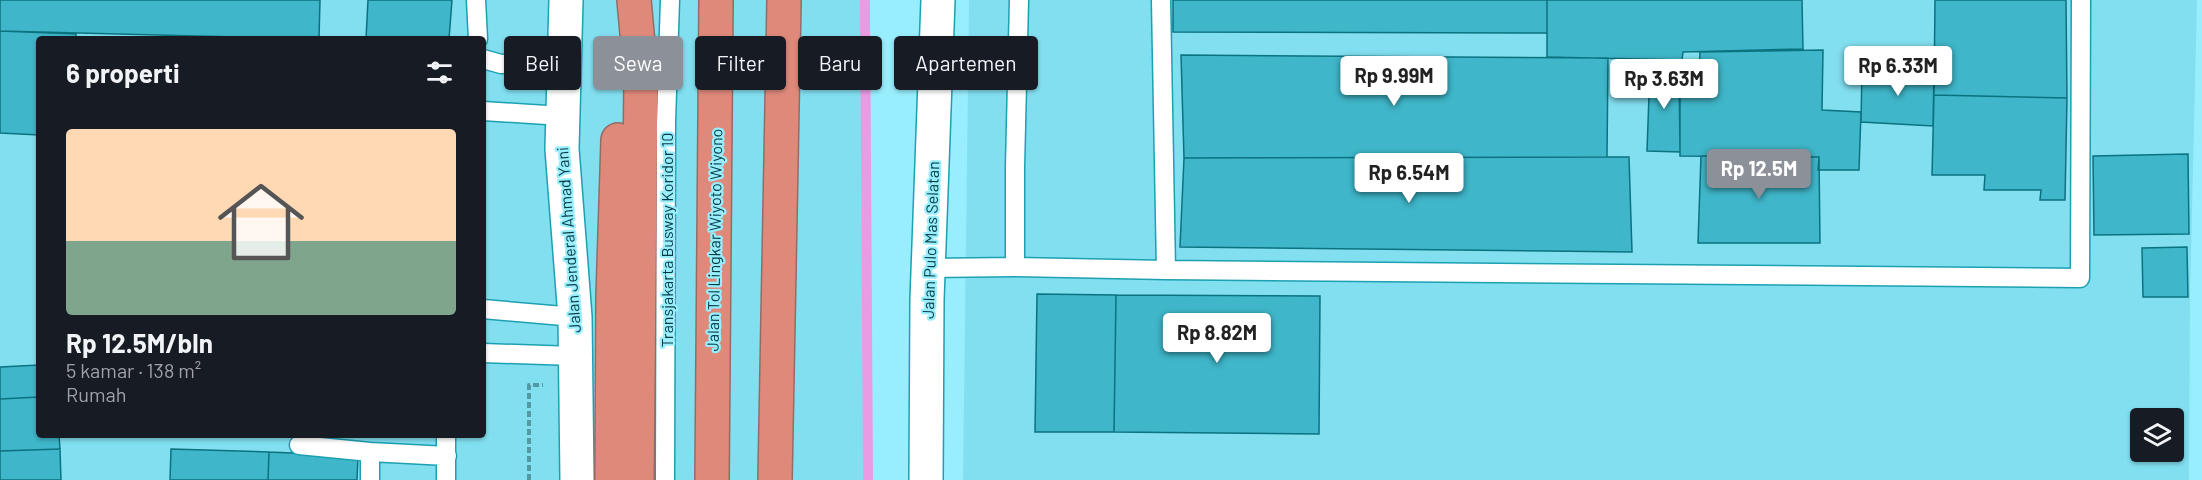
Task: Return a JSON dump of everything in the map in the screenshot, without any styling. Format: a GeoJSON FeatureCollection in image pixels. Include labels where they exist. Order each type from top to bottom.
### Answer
{"type":"FeatureCollection","features":[{"type":"Feature","properties":{"kind":"highway"},"geometry":{"type":"LineString","coordinates":[[612,480],[613,297],[619,113],[618,0]]}},
{"type":"Feature","properties":{"kind":"highway"},"geometry":{"type":"LineString","coordinates":[[634,0],[641,77],[637,480]]}},
{"type":"Feature","properties":{"kind":"highway"},"geometry":{"type":"LineString","coordinates":[[651,480],[654,0]]}},
{"type":"Feature","properties":{"kind":"highway","name":"Jalan Tol Lingkar Wiyoto Wiyono"},"geometry":{"type":"LineString","coordinates":[[712,480],[716,0]]}},
{"type":"Feature","properties":{"kind":"highway"},"geometry":{"type":"LineString","coordinates":[[754,480],[761,0]]}},
{"type":"Feature","properties":{"kind":"highway"},"geometry":{"type":"LineString","coordinates":[[775,480],[784,0]]}},
{"type":"Feature","properties":{"kind":"main road","name":"Jalan Jenderal Ahmad Yani"},"geometry":{"type":"LineString","coordinates":[[564,36],[566,0]]}},
{"type":"Feature","properties":{"kind":"main road","name":"Jalan Pulo Mas Selatan"},"geometry":{"type":"LineString","coordinates":[[926,480],[928,268],[938,0]]}},
{"type":"Feature","properties":{"kind":"main road","name":"Jalan Jenderal Ahmad Yani"},"geometry":{"type":"LineString","coordinates":[[562,90],[562,149],[574,316],[577,480]]}},
{"type":"Feature","properties":{"kind":"lane"},"geometry":{"type":"LineString","coordinates":[[476,0],[478,36]]}},
{"type":"Feature","properties":{"kind":"lane","name":"Transjakarta Busway Koridor 10"},"geometry":{"type":"LineString","coordinates":[[665,480],[666,122],[670,0]]}},
{"type":"Feature","properties":{"kind":"lane"},"geometry":{"type":"LineString","coordinates":[[721,480],[725,0]]}},
{"type":"Feature","properties":{"kind":"lane"},"geometry":{"type":"LineString","coordinates":[[1015,267],[1019,0]]}},
{"type":"Feature","properties":{"kind":"lane"},"geometry":{"type":"LineString","coordinates":[[1161,0],[1166,270]]}},
{"type":"Feature","properties":{"kind":"lane"},"geometry":{"type":"LineString","coordinates":[[928,268],[2080,278],[2081,0]]}},
{"type":"Feature","properties":{"kind":"lane"},"geometry":{"type":"LineString","coordinates":[[486,59],[504,64]]}},
{"type":"Feature","properties":{"kind":"lane"},"geometry":{"type":"LineString","coordinates":[[486,111],[562,116]]}},
{"type":"Feature","properties":{"kind":"lane"},"geometry":{"type":"LineString","coordinates":[[486,309],[574,316]]}},
{"type":"Feature","properties":{"kind":"lane"},"geometry":{"type":"LineString","coordinates":[[486,353],[574,356]]}},
{"type":"Feature","properties":{"kind":"lane"},"geometry":{"type":"LineString","coordinates":[[446,480],[447,438]]}},
{"type":"Feature","properties":{"kind":"lane"},"geometry":{"type":"LineString","coordinates":[[299,446],[447,456]]}},
{"type":"Feature","properties":{"kind":"lane"},"geometry":{"type":"LineString","coordinates":[[370,452],[370,480]]}},
{"type":"Feature","properties":{"kind":"path"},"geometry":{"type":"LineString","coordinates":[[529,480],[529,385],[548,385]]}},
{"type":"Feature","properties":{"kind":"shaded area"},"geometry":{"type":"Polygon","coordinates":[[[0,0],[865,0],[865,36],[798,36],[798,90],[866,90],[868,480],[0,480],[0,0]]]}},
{"type":"Feature","properties":{"kind":"shaded area"},"geometry":{"type":"Polygon","coordinates":[[[969,0],[2197,0],[2190,297],[2189,480],[963,480],[968,90],[1038,90],[1038,36],[969,36],[969,0]]]}},
{"type":"Feature","properties":{"kind":"building"},"geometry":{"type":"Polygon","coordinates":[[[0,0],[320,0],[319,36],[199,36],[0,31],[0,0]]]}},
{"type":"Feature","properties":{"kind":"building"},"geometry":{"type":"Polygon","coordinates":[[[368,0],[452,0],[449,36],[366,36],[368,0]]]}},
{"type":"Feature","properties":{"kind":"building"},"geometry":{"type":"Polygon","coordinates":[[[1173,0],[1547,0],[1547,33],[1173,32],[1173,0]]]}},
{"type":"Feature","properties":{"kind":"building"},"geometry":{"type":"Polygon","coordinates":[[[1547,0],[1802,0],[1803,49],[1683,52],[1682,60],[1547,57],[1547,0]]]}},
{"type":"Feature","properties":{"kind":"building"},"geometry":{"type":"Polygon","coordinates":[[[1935,0],[2066,0],[2067,98],[1934,95],[1935,0]]]}},
{"type":"Feature","properties":{"kind":"building"},"geometry":{"type":"Polygon","coordinates":[[[0,31],[76,34],[76,36],[36,36],[36,135],[0,133],[0,31]]]}},
{"type":"Feature","properties":{"kind":"building"},"geometry":{"type":"Polygon","coordinates":[[[1823,50],[1822,110],[1861,112],[1859,170],[1818,170],[1819,157],[1680,156],[1680,76],[1699,76],[1700,52],[1823,50]]]}},
{"type":"Feature","properties":{"kind":"building"},"geometry":{"type":"Polygon","coordinates":[[[1181,55],[1608,58],[1607,157],[1184,158],[1181,55]]]}},
{"type":"Feature","properties":{"kind":"building"},"geometry":{"type":"Polygon","coordinates":[[[1650,67],[1679,68],[1680,152],[1647,151],[1650,67]]]}},
{"type":"Feature","properties":{"kind":"building"},"geometry":{"type":"Polygon","coordinates":[[[1862,69],[1934,70],[1933,126],[1861,122],[1862,69]]]}},
{"type":"Feature","properties":{"kind":"building"},"geometry":{"type":"Polygon","coordinates":[[[1934,95],[2067,98],[2065,200],[2040,200],[2041,190],[1984,190],[1985,175],[1932,175],[1934,95]]]}},
{"type":"Feature","properties":{"kind":"building"},"geometry":{"type":"Polygon","coordinates":[[[2188,154],[2189,234],[2094,235],[2093,156],[2188,154]]]}},
{"type":"Feature","properties":{"kind":"building"},"geometry":{"type":"Polygon","coordinates":[[[1701,156],[1819,157],[1820,243],[1698,243],[1701,156]]]}},
{"type":"Feature","properties":{"kind":"building"},"geometry":{"type":"Polygon","coordinates":[[[1629,157],[1632,252],[1180,247],[1184,158],[1629,157]]]}},
{"type":"Feature","properties":{"kind":"building"},"geometry":{"type":"Polygon","coordinates":[[[2187,247],[2188,297],[2143,297],[2142,248],[2187,247]]]}},
{"type":"Feature","properties":{"kind":"building"},"geometry":{"type":"Polygon","coordinates":[[[1037,294],[1116,295],[1114,432],[1035,432],[1037,294]]]}},
{"type":"Feature","properties":{"kind":"building"},"geometry":{"type":"Polygon","coordinates":[[[1116,295],[1320,296],[1319,434],[1114,432],[1116,295]]]}},
{"type":"Feature","properties":{"kind":"building"},"geometry":{"type":"Polygon","coordinates":[[[36,365],[36,397],[0,399],[0,367],[36,365]]]}},
{"type":"Feature","properties":{"kind":"building"},"geometry":{"type":"Polygon","coordinates":[[[36,397],[36,438],[59,438],[60,449],[0,451],[0,399],[36,397]]]}},
{"type":"Feature","properties":{"kind":"building"},"geometry":{"type":"Polygon","coordinates":[[[60,449],[61,480],[0,480],[0,451],[60,449]]]}},
{"type":"Feature","properties":{"kind":"building"},"geometry":{"type":"Polygon","coordinates":[[[171,449],[269,452],[268,480],[170,480],[171,449]]]}},
{"type":"Feature","properties":{"kind":"building"},"geometry":{"type":"Polygon","coordinates":[[[269,452],[358,456],[357,480],[268,480],[269,452]]]}},
{"type":"Feature","properties":{"kind":"waterway"},"geometry":{"type":"LineString","coordinates":[[865,0],[868,480]]}}]}
